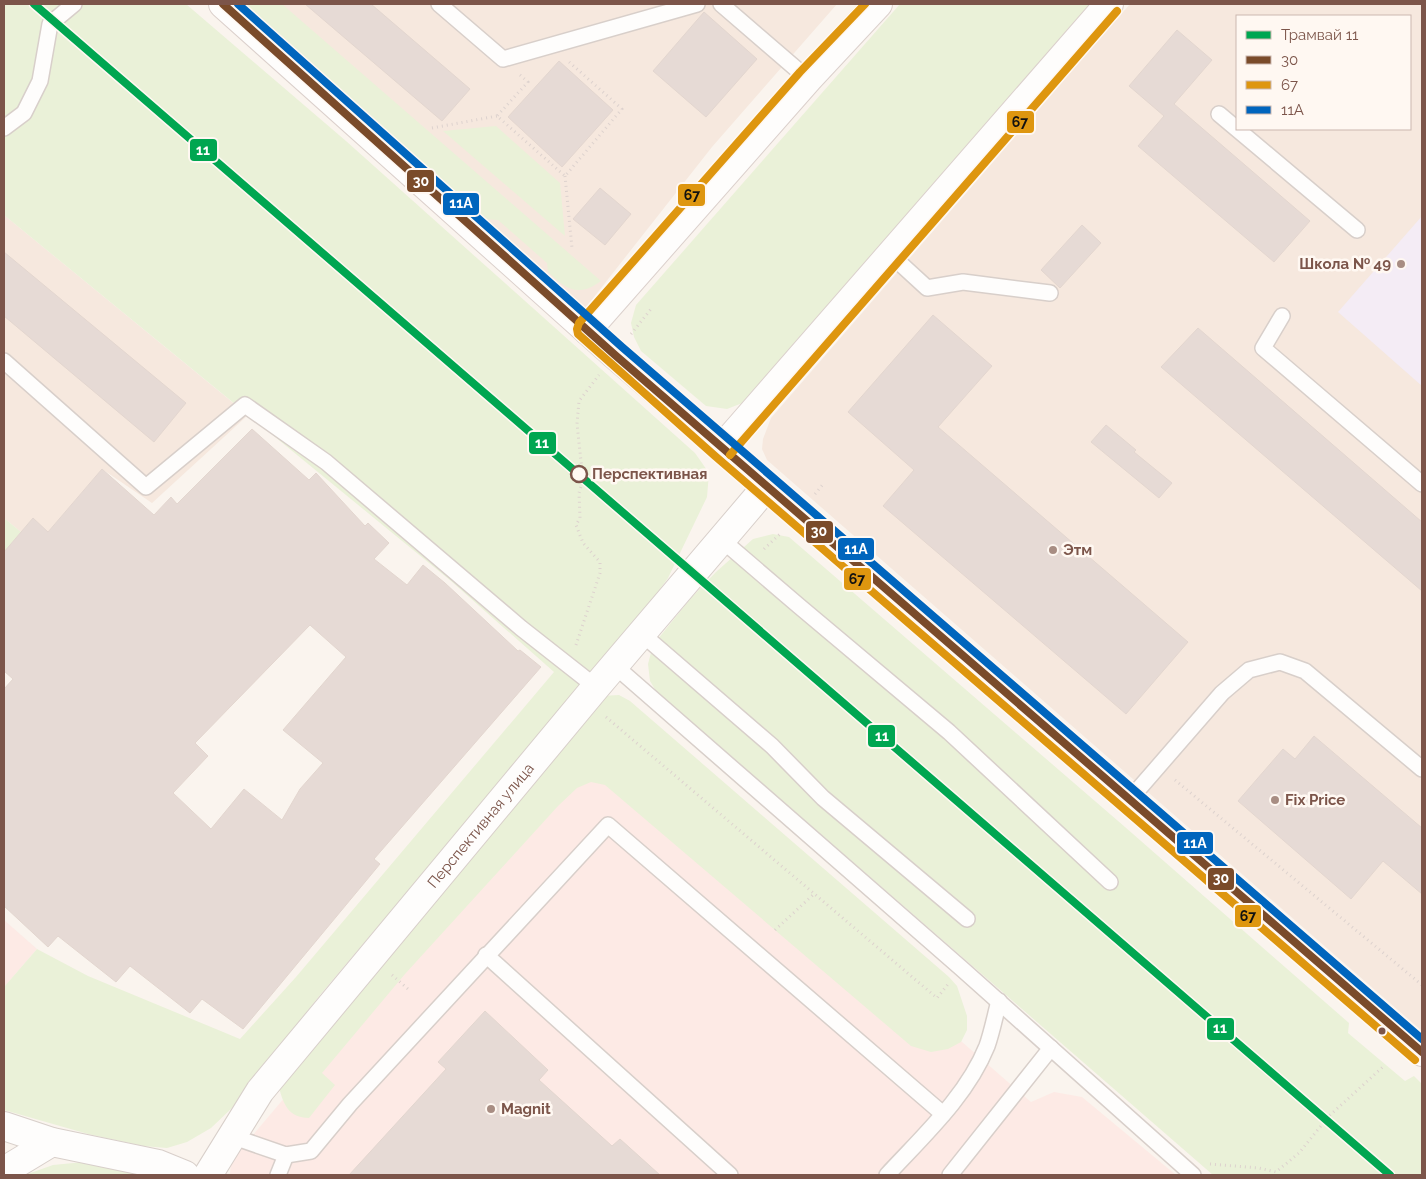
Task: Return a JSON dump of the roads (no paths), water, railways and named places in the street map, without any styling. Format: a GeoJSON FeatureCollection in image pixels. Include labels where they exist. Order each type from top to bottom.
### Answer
{"type":"FeatureCollection","features":[{"type":"Feature","properties":{"kind":"street"},"geometry":{"type":"LineString","coordinates":[[223,4],[587,330],[722,448],[1422,1052]]}},
{"type":"Feature","properties":{"kind":"street"},"geometry":{"type":"LineString","coordinates":[[587,330],[808,79],[878,4]]}},
{"type":"Feature","properties":{"kind":"street"},"geometry":{"type":"LineString","coordinates":[[722,448],[1109,4]]}},
{"type":"Feature","properties":{"kind":"street","name":"Перспективная улица"},"geometry":{"type":"LineString","coordinates":[[208,1175],[260,1090],[596,687],[767,486]]}},
{"type":"Feature","properties":{"kind":"street"},"geometry":{"type":"LineString","coordinates":[[4,1126],[52,1142],[158,1164],[185,1175]]}},
{"type":"Feature","properties":{"kind":"street"},"geometry":{"type":"LineString","coordinates":[[4,1171],[52,1142]]}},
{"type":"Feature","properties":{"kind":"lane"},"geometry":{"type":"LineString","coordinates":[[4,128],[24,113],[40,81],[50,24],[74,4]]}},
{"type":"Feature","properties":{"kind":"lane"},"geometry":{"type":"LineString","coordinates":[[439,4],[503,59],[697,4]]}},
{"type":"Feature","properties":{"kind":"lane"},"geometry":{"type":"LineString","coordinates":[[721,4],[808,79]]}},
{"type":"Feature","properties":{"kind":"lane"},"geometry":{"type":"LineString","coordinates":[[1219,114],[1236,128]]}},
{"type":"Feature","properties":{"kind":"lane"},"geometry":{"type":"LineString","coordinates":[[1238,130],[1357,230]]}},
{"type":"Feature","properties":{"kind":"lane"},"geometry":{"type":"LineString","coordinates":[[891,255],[927,288],[963,282],[1050,293]]}},
{"type":"Feature","properties":{"kind":"lane"},"geometry":{"type":"LineString","coordinates":[[1282,316],[1263,348],[1422,484]]}},
{"type":"Feature","properties":{"kind":"lane"},"geometry":{"type":"LineString","coordinates":[[4,361],[146,487],[245,406],[326,462],[521,628],[596,687]]}},
{"type":"Feature","properties":{"kind":"lane"},"geometry":{"type":"LineString","coordinates":[[722,540],[949,732],[1110,882]]}},
{"type":"Feature","properties":{"kind":"lane"},"geometry":{"type":"LineString","coordinates":[[642,634],[772,746],[823,798],[968,919]]}},
{"type":"Feature","properties":{"kind":"lane"},"geometry":{"type":"LineString","coordinates":[[1130,799],[1222,693],[1249,670],[1280,662],[1305,671],[1422,769]]}},
{"type":"Feature","properties":{"kind":"lane"},"geometry":{"type":"LineString","coordinates":[[615,666],[998,1001],[1193,1175]]}},
{"type":"Feature","properties":{"kind":"lane"},"geometry":{"type":"LineString","coordinates":[[231,1136],[286,1155],[311,1151],[350,1104],[608,825],[943,1114]]}},
{"type":"Feature","properties":{"kind":"lane"},"geometry":{"type":"LineString","coordinates":[[486,955],[730,1175]]}},
{"type":"Feature","properties":{"kind":"lane"},"geometry":{"type":"LineString","coordinates":[[887,1175],[943,1114],[972,1076],[987,1045],[998,1001]]}},
{"type":"Feature","properties":{"kind":"lane"},"geometry":{"type":"LineString","coordinates":[[950,1175],[1051,1048]]}},
{"type":"Feature","properties":{"kind":"lane"},"geometry":{"type":"LineString","coordinates":[[278,1175],[286,1155]]}},
{"type":"Feature","properties":{"kind":"tram line","name":"11"},"geometry":{"type":"LineString","coordinates":[[34,4],[1390,1175]]}},
{"type":"Feature","properties":{"kind":"place","name":"Школа № 49"},"geometry":{"type":"Point","coordinates":[1401,264]}},
{"type":"Feature","properties":{"kind":"place","name":"Перспективная"},"geometry":{"type":"Point","coordinates":[579,474]}},
{"type":"Feature","properties":{"kind":"place","name":"Этм"},"geometry":{"type":"Point","coordinates":[1053,550]}},
{"type":"Feature","properties":{"kind":"place","name":"Fix Price"},"geometry":{"type":"Point","coordinates":[1275,800]}},
{"type":"Feature","properties":{"kind":"place","name":"Magnit"},"geometry":{"type":"Point","coordinates":[491,1109]}}]}
